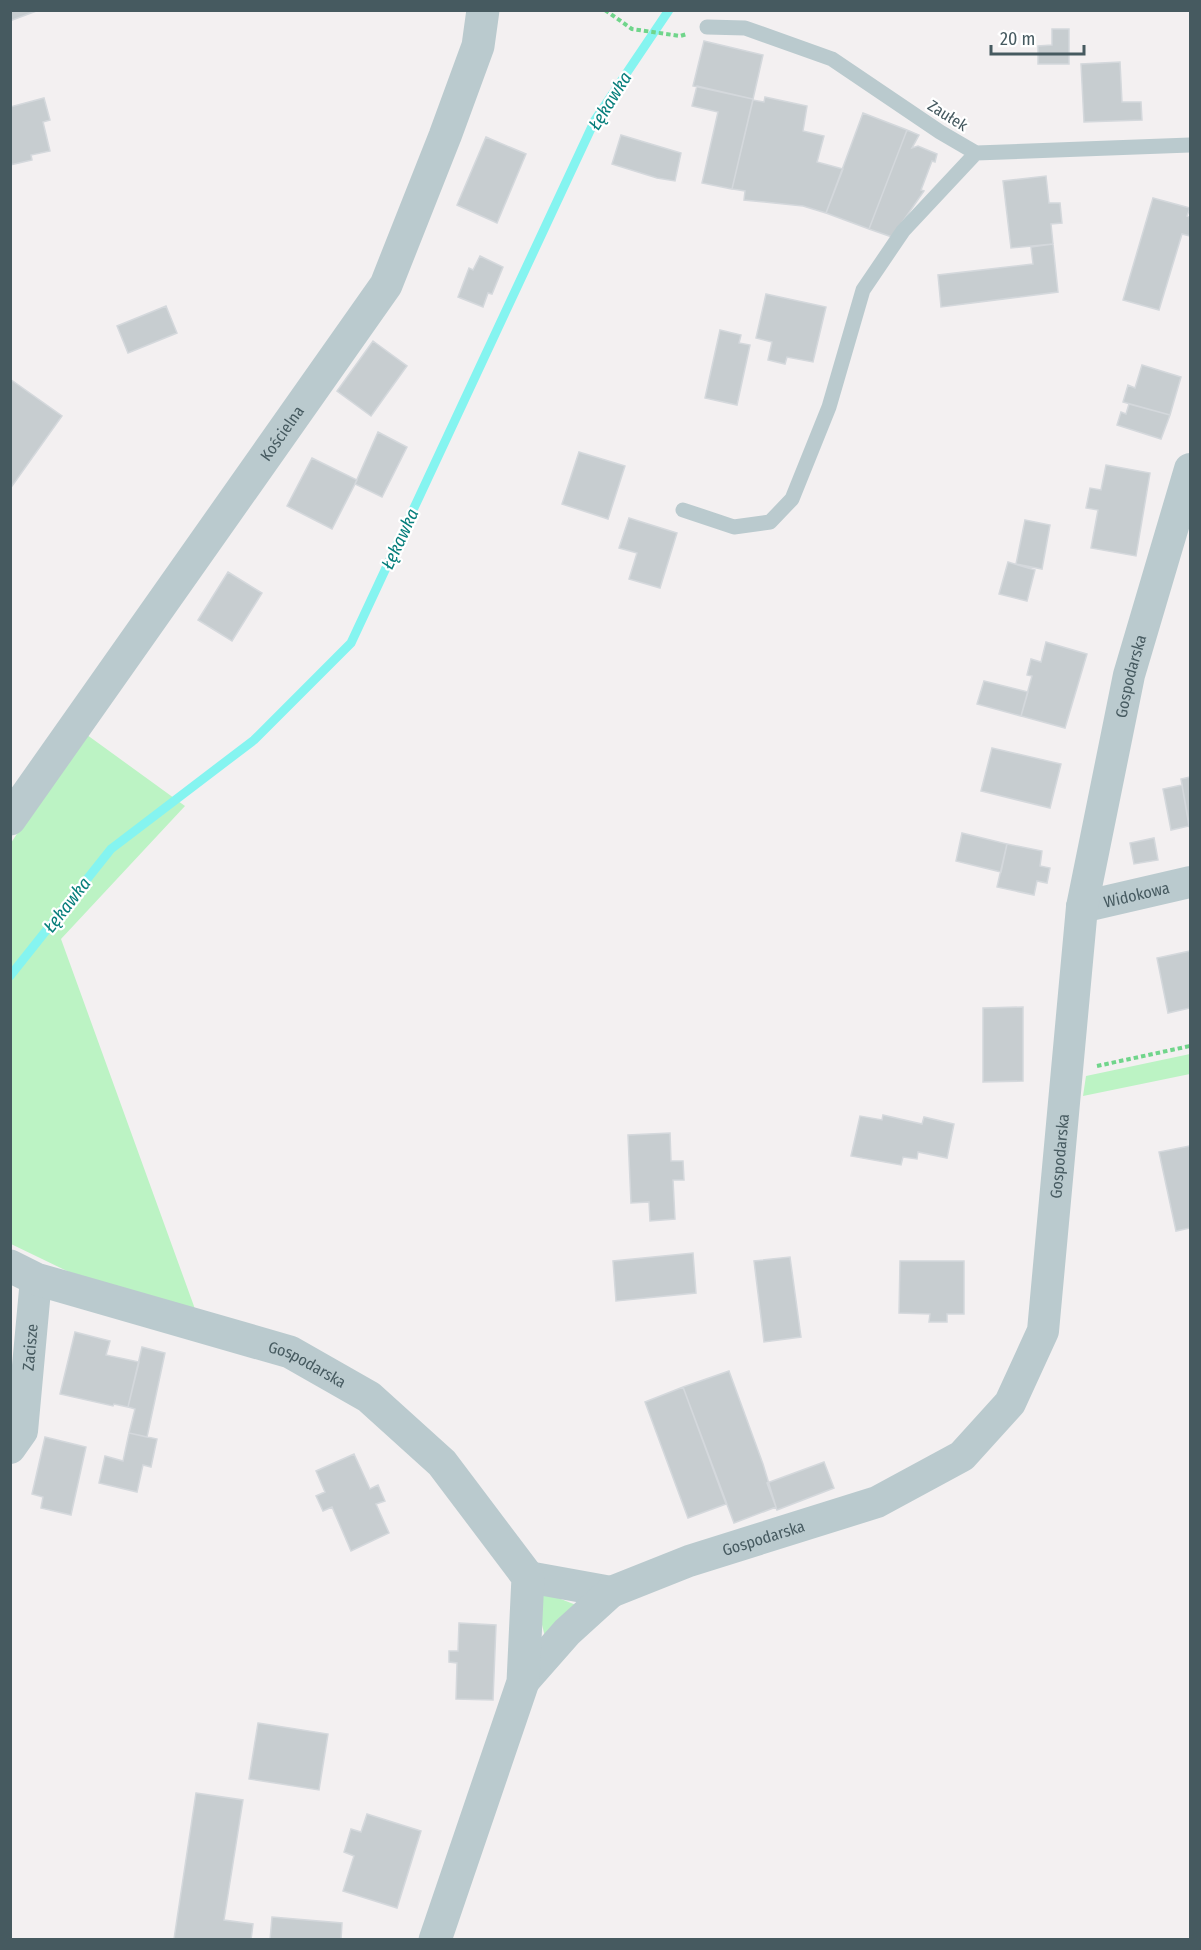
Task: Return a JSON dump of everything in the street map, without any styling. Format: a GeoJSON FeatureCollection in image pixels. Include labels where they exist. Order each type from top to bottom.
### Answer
{"type":"FeatureCollection","features":[{"type":"Feature","properties":{"kind":"street","name":"Kościelna"},"geometry":{"type":"LineString","coordinates":[[10,819],[386,285],[478,46],[483,10]]}},
{"type":"Feature","properties":{"kind":"street","name":"Gospodarska"},"geometry":{"type":"LineString","coordinates":[[523,1682],[567,1632],[611,1592],[689,1562],[877,1502],[962,1456],[1010,1403],[1043,1331],[1082,907],[1129,675],[1191,469]]}},
{"type":"Feature","properties":{"kind":"street","name":"Widokowa"},"geometry":{"type":"LineString","coordinates":[[1082,907],[1191,882]]}},
{"type":"Feature","properties":{"kind":"street","name":"Gospodarska"},"geometry":{"type":"LineString","coordinates":[[23,1273],[290,1352],[369,1397],[442,1463],[528,1577],[523,1682],[435,1940]]}},
{"type":"Feature","properties":{"kind":"street","name":"Zacisze"},"geometry":{"type":"LineString","coordinates":[[10,1448],[22,1431],[23,1273]]}},
{"type":"Feature","properties":{"kind":"street"},"geometry":{"type":"LineString","coordinates":[[528,1577],[611,1592]]}},
{"type":"Feature","properties":{"kind":"lane","name":"Zaułek"},"geometry":{"type":"LineString","coordinates":[[707,27],[745,28],[832,59],[940,132],[976,153],[1191,145]]}},
{"type":"Feature","properties":{"kind":"lane"},"geometry":{"type":"LineString","coordinates":[[683,510],[734,526],[770,522],[792,499],[829,407],[863,290],[903,231],[976,153]]}},
{"type":"Feature","properties":{"kind":"path"},"geometry":{"type":"LineString","coordinates":[[605,10],[632,29],[680,36]]}},
{"type":"Feature","properties":{"kind":"path"},"geometry":{"type":"LineString","coordinates":[[1066,1073],[1191,1046]]}},
{"type":"Feature","properties":{"kind":"green space"},"geometry":{"type":"Polygon","coordinates":[[[83,732],[185,806],[61,939],[195,1309],[69,1272],[11,1244],[11,843],[83,732]]]}},
{"type":"Feature","properties":{"kind":"green space"},"geometry":{"type":"Polygon","coordinates":[[[1190,1054],[1190,1074],[1083,1096],[1086,1076],[1190,1054]]]}},
{"type":"Feature","properties":{"kind":"green space"},"geometry":{"type":"Polygon","coordinates":[[[533,1588],[576,1605],[545,1637],[533,1588]]]}},
{"type":"Feature","properties":{"kind":"building"},"geometry":{"type":"Polygon","coordinates":[[[10,10],[39,10],[10,21],[10,10]]]}},
{"type":"Feature","properties":{"kind":"building"},"geometry":{"type":"Polygon","coordinates":[[[1052,29],[1069,29],[1069,64],[1038,64],[1038,46],[1052,45],[1052,29]]]}},
{"type":"Feature","properties":{"kind":"building"},"geometry":{"type":"Polygon","coordinates":[[[704,41],[763,55],[753,99],[693,86],[704,41]]]}},
{"type":"Feature","properties":{"kind":"building"},"geometry":{"type":"Polygon","coordinates":[[[1120,62],[1122,102],[1141,102],[1142,120],[1084,122],[1081,64],[1120,62]]]}},
{"type":"Feature","properties":{"kind":"building"},"geometry":{"type":"Polygon","coordinates":[[[697,86],[753,99],[732,189],[702,183],[718,112],[692,106],[697,86]]]}},
{"type":"Feature","properties":{"kind":"building"},"geometry":{"type":"Polygon","coordinates":[[[765,97],[807,106],[803,131],[824,136],[817,162],[843,169],[826,213],[803,206],[744,200],[745,191],[732,189],[753,100],[764,102],[765,97]]]}},
{"type":"Feature","properties":{"kind":"building"},"geometry":{"type":"Polygon","coordinates":[[[44,98],[50,120],[43,122],[50,151],[31,155],[32,160],[10,165],[10,107],[44,98]]]}},
{"type":"Feature","properties":{"kind":"building"},"geometry":{"type":"Polygon","coordinates":[[[863,113],[907,130],[869,229],[826,213],[863,113]]]}},
{"type":"Feature","properties":{"kind":"building"},"geometry":{"type":"Polygon","coordinates":[[[907,130],[919,135],[912,148],[918,146],[937,154],[921,190],[924,191],[892,237],[869,229],[907,130]]]}},
{"type":"Feature","properties":{"kind":"building"},"geometry":{"type":"Polygon","coordinates":[[[621,135],[681,153],[675,181],[612,164],[621,135]]]}},
{"type":"Feature","properties":{"kind":"building"},"geometry":{"type":"Polygon","coordinates":[[[486,137],[526,154],[497,223],[457,205],[486,137]]]}},
{"type":"Feature","properties":{"kind":"building"},"geometry":{"type":"Polygon","coordinates":[[[1046,176],[1049,203],[1060,203],[1062,223],[1051,224],[1053,244],[1011,248],[1003,181],[1046,176]]]}},
{"type":"Feature","properties":{"kind":"building"},"geometry":{"type":"Polygon","coordinates":[[[1153,198],[1190,208],[1187,216],[1190,217],[1190,236],[1182,234],[1159,310],[1123,300],[1153,198]]]}},
{"type":"Feature","properties":{"kind":"building"},"geometry":{"type":"Polygon","coordinates":[[[1053,244],[1058,292],[941,307],[938,275],[1033,264],[1031,247],[1053,244]]]}},
{"type":"Feature","properties":{"kind":"building"},"geometry":{"type":"Polygon","coordinates":[[[480,256],[503,267],[492,294],[488,293],[483,307],[458,297],[469,268],[473,270],[480,256]]]}},
{"type":"Feature","properties":{"kind":"building"},"geometry":{"type":"Polygon","coordinates":[[[766,294],[826,307],[813,362],[787,357],[785,364],[768,360],[772,342],[756,338],[766,294]]]}},
{"type":"Feature","properties":{"kind":"building"},"geometry":{"type":"Polygon","coordinates":[[[166,306],[177,333],[128,353],[117,326],[166,306]]]}},
{"type":"Feature","properties":{"kind":"building"},"geometry":{"type":"Polygon","coordinates":[[[720,330],[741,335],[739,343],[750,345],[737,405],[705,398],[720,330]]]}},
{"type":"Feature","properties":{"kind":"building"},"geometry":{"type":"Polygon","coordinates":[[[373,341],[407,366],[371,416],[337,391],[373,341]]]}},
{"type":"Feature","properties":{"kind":"building"},"geometry":{"type":"Polygon","coordinates":[[[1142,365],[1181,377],[1170,415],[1123,402],[1128,385],[1135,388],[1142,365]]]}},
{"type":"Feature","properties":{"kind":"building"},"geometry":{"type":"Polygon","coordinates":[[[10,379],[62,416],[10,489],[10,379]]]}},
{"type":"Feature","properties":{"kind":"building"},"geometry":{"type":"Polygon","coordinates":[[[1129,404],[1170,415],[1161,439],[1117,425],[1121,412],[1126,414],[1129,404]]]}},
{"type":"Feature","properties":{"kind":"building"},"geometry":{"type":"Polygon","coordinates":[[[378,432],[407,447],[382,497],[355,484],[378,432]]]}},
{"type":"Feature","properties":{"kind":"building"},"geometry":{"type":"Polygon","coordinates":[[[579,452],[625,466],[608,519],[562,504],[579,452]]]}},
{"type":"Feature","properties":{"kind":"building"},"geometry":{"type":"Polygon","coordinates":[[[312,458],[357,480],[332,529],[287,506],[312,458]]]}},
{"type":"Feature","properties":{"kind":"building"},"geometry":{"type":"Polygon","coordinates":[[[1106,465],[1150,473],[1136,556],[1091,548],[1098,510],[1086,508],[1090,488],[1101,490],[1106,465]]]}},
{"type":"Feature","properties":{"kind":"building"},"geometry":{"type":"Polygon","coordinates":[[[629,518],[677,533],[660,588],[629,579],[637,553],[619,548],[629,518]]]}},
{"type":"Feature","properties":{"kind":"building"},"geometry":{"type":"Polygon","coordinates":[[[1025,520],[1050,525],[1042,569],[1016,564],[1025,520]]]}},
{"type":"Feature","properties":{"kind":"building"},"geometry":{"type":"Polygon","coordinates":[[[1008,562],[1035,570],[1027,601],[999,594],[1008,562]]]}},
{"type":"Feature","properties":{"kind":"building"},"geometry":{"type":"Polygon","coordinates":[[[228,572],[262,593],[232,641],[198,620],[228,572]]]}},
{"type":"Feature","properties":{"kind":"building"},"geometry":{"type":"Polygon","coordinates":[[[1046,642],[1087,654],[1065,728],[1021,716],[1032,676],[1027,675],[1031,659],[1041,662],[1046,642]]]}},
{"type":"Feature","properties":{"kind":"building"},"geometry":{"type":"Polygon","coordinates":[[[984,681],[1028,692],[1021,716],[977,704],[984,681]]]}},
{"type":"Feature","properties":{"kind":"building"},"geometry":{"type":"Polygon","coordinates":[[[992,748],[1061,764],[1050,808],[981,791],[992,748]]]}},
{"type":"Feature","properties":{"kind":"building"},"geometry":{"type":"Polygon","coordinates":[[[1190,777],[1190,830],[1181,779],[1190,777]]]}},
{"type":"Feature","properties":{"kind":"building"},"geometry":{"type":"Polygon","coordinates":[[[1182,785],[1189,826],[1171,830],[1163,789],[1182,785]]]}},
{"type":"Feature","properties":{"kind":"building"},"geometry":{"type":"Polygon","coordinates":[[[962,833],[1007,844],[1001,872],[956,861],[962,833]]]}},
{"type":"Feature","properties":{"kind":"building"},"geometry":{"type":"Polygon","coordinates":[[[1154,838],[1158,860],[1134,864],[1130,843],[1154,838]]]}},
{"type":"Feature","properties":{"kind":"building"},"geometry":{"type":"Polygon","coordinates":[[[1007,844],[1042,851],[1040,866],[1050,868],[1047,883],[1037,881],[1034,895],[997,887],[1007,844]]]}},
{"type":"Feature","properties":{"kind":"building"},"geometry":{"type":"Polygon","coordinates":[[[1190,951],[1190,1008],[1168,1013],[1157,958],[1190,951]]]}},
{"type":"Feature","properties":{"kind":"building"},"geometry":{"type":"Polygon","coordinates":[[[1023,1007],[1023,1081],[983,1082],[983,1008],[1023,1007]]]}},
{"type":"Feature","properties":{"kind":"building"},"geometry":{"type":"Polygon","coordinates":[[[883,1115],[922,1124],[924,1117],[954,1124],[947,1158],[918,1152],[917,1159],[903,1157],[901,1165],[851,1156],[860,1116],[882,1120],[883,1115]]]}},
{"type":"Feature","properties":{"kind":"building"},"geometry":{"type":"Polygon","coordinates":[[[670,1133],[671,1161],[683,1161],[684,1180],[673,1180],[675,1219],[650,1221],[649,1202],[631,1203],[628,1135],[670,1133]]]}},
{"type":"Feature","properties":{"kind":"building"},"geometry":{"type":"Polygon","coordinates":[[[1190,1146],[1190,1228],[1176,1231],[1159,1152],[1190,1146]]]}},
{"type":"Feature","properties":{"kind":"building"},"geometry":{"type":"Polygon","coordinates":[[[693,1253],[696,1293],[616,1301],[613,1261],[693,1253]]]}},
{"type":"Feature","properties":{"kind":"building"},"geometry":{"type":"Polygon","coordinates":[[[790,1257],[801,1337],[764,1342],[754,1261],[790,1257]]]}},
{"type":"Feature","properties":{"kind":"building"},"geometry":{"type":"Polygon","coordinates":[[[900,1261],[964,1261],[964,1314],[947,1314],[947,1322],[929,1322],[930,1314],[899,1313],[900,1261]]]}},
{"type":"Feature","properties":{"kind":"building"},"geometry":{"type":"Polygon","coordinates":[[[75,1332],[110,1341],[106,1355],[139,1362],[128,1407],[114,1404],[113,1406],[60,1394],[75,1332]]]}},
{"type":"Feature","properties":{"kind":"building"},"geometry":{"type":"Polygon","coordinates":[[[142,1347],[165,1353],[147,1437],[129,1433],[135,1409],[128,1407],[142,1347]]]}},
{"type":"Feature","properties":{"kind":"building"},"geometry":{"type":"Polygon","coordinates":[[[729,1371],[776,1507],[734,1523],[683,1387],[729,1371]]]}},
{"type":"Feature","properties":{"kind":"building"},"geometry":{"type":"Polygon","coordinates":[[[683,1387],[726,1504],[688,1518],[645,1402],[683,1387]]]}},
{"type":"Feature","properties":{"kind":"building"},"geometry":{"type":"Polygon","coordinates":[[[129,1433],[157,1439],[151,1467],[143,1465],[137,1492],[99,1483],[105,1456],[123,1461],[129,1433]]]}},
{"type":"Feature","properties":{"kind":"building"},"geometry":{"type":"Polygon","coordinates":[[[45,1437],[86,1447],[71,1515],[41,1508],[43,1497],[32,1494],[45,1437]]]}},
{"type":"Feature","properties":{"kind":"building"},"geometry":{"type":"Polygon","coordinates":[[[354,1454],[370,1489],[378,1485],[385,1501],[376,1504],[389,1533],[351,1551],[332,1507],[323,1511],[316,1496],[325,1492],[316,1471],[354,1454]]]}},
{"type":"Feature","properties":{"kind":"building"},"geometry":{"type":"Polygon","coordinates":[[[824,1462],[834,1488],[777,1510],[767,1483],[824,1462]]]}},
{"type":"Feature","properties":{"kind":"building"},"geometry":{"type":"Polygon","coordinates":[[[459,1623],[496,1625],[493,1700],[456,1699],[457,1663],[449,1662],[449,1651],[458,1651],[459,1623]]]}},
{"type":"Feature","properties":{"kind":"building"},"geometry":{"type":"Polygon","coordinates":[[[258,1723],[328,1734],[319,1790],[249,1779],[258,1723]]]}},
{"type":"Feature","properties":{"kind":"building"},"geometry":{"type":"Polygon","coordinates":[[[196,1793],[243,1800],[224,1920],[253,1924],[251,1940],[174,1939],[196,1793]]]}},
{"type":"Feature","properties":{"kind":"building"},"geometry":{"type":"Polygon","coordinates":[[[367,1814],[421,1831],[397,1908],[343,1891],[354,1856],[344,1852],[351,1829],[361,1832],[367,1814]]]}},
{"type":"Feature","properties":{"kind":"building"},"geometry":{"type":"Polygon","coordinates":[[[272,1917],[342,1923],[341,1940],[270,1940],[272,1917]]]}},
{"type":"Feature","properties":{"kind":"waterway","name":"Łękawka"},"geometry":{"type":"LineString","coordinates":[[10,976],[111,849],[254,740],[351,643],[595,120],[669,10]]}}]}
